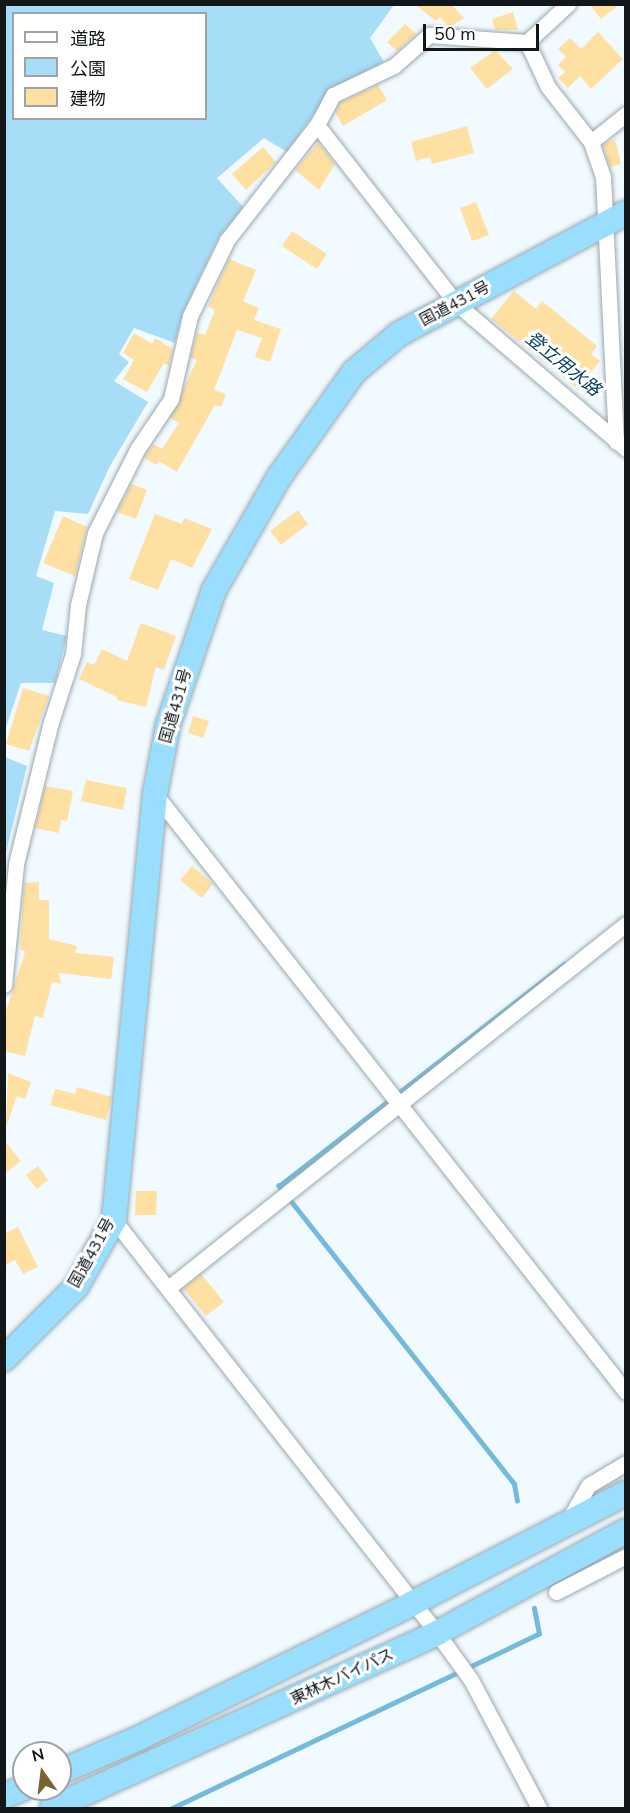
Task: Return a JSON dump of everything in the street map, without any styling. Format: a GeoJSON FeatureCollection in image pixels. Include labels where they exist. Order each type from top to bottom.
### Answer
{"type":"FeatureCollection","features":[{"type":"Feature","properties":{"kind":"highway","name":"国道431号"},"geometry":{"type":"LineString","coordinates":[[4,1359],[76,1287],[114,1220],[155,794],[168,725],[214,590],[279,477],[354,372],[399,334],[626,213]]}},
{"type":"Feature","properties":{"kind":"highway","name":"東林木バイパス"},"geometry":{"type":"LineString","coordinates":[[72,1767],[139,1738],[411,1604],[626,1494]]}},
{"type":"Feature","properties":{"kind":"highway","name":"東林木バイパス"},"geometry":{"type":"LineString","coordinates":[[52,1809],[437,1633],[625,1531]]}},
{"type":"Feature","properties":{"kind":"street"},"geometry":{"type":"LineString","coordinates":[[4,985],[16,864],[51,722],[74,654],[78,604],[95,533],[138,448],[171,399],[190,316],[227,240],[317,125],[333,95],[394,66],[429,35],[526,42],[568,4]]}},
{"type":"Feature","properties":{"kind":"street"},"geometry":{"type":"LineString","coordinates":[[526,42],[548,87],[591,142],[603,176],[604,224],[621,445]]}},
{"type":"Feature","properties":{"kind":"street"},"geometry":{"type":"LineString","coordinates":[[591,142],[626,114]]}},
{"type":"Feature","properties":{"kind":"street"},"geometry":{"type":"LineString","coordinates":[[317,125],[457,304],[621,445]]}},
{"type":"Feature","properties":{"kind":"street"},"geometry":{"type":"LineString","coordinates":[[155,794],[396,1105],[626,1392]]}},
{"type":"Feature","properties":{"kind":"street"},"geometry":{"type":"LineString","coordinates":[[168,1288],[626,924]]}},
{"type":"Feature","properties":{"kind":"street"},"geometry":{"type":"LineString","coordinates":[[114,1220],[411,1604],[437,1633],[471,1680],[538,1809]]}},
{"type":"Feature","properties":{"kind":"street"},"geometry":{"type":"LineString","coordinates":[[564,1526],[589,1485],[626,1463]]}},
{"type":"Feature","properties":{"kind":"street"},"geometry":{"type":"LineString","coordinates":[[556,1592],[626,1556]]}},
{"type":"Feature","properties":{"kind":"green space"},"geometry":{"type":"Polygon","coordinates":[[[5,5],[394,5],[370,38],[384,62],[331,90],[287,152],[264,138],[217,178],[244,208],[219,237],[183,313],[175,343],[134,328],[119,354],[129,362],[114,381],[148,402],[110,466],[88,514],[55,511],[36,576],[54,583],[42,630],[67,636],[55,683],[21,683],[5,730],[5,5]]]}},
{"type":"Feature","properties":{"kind":"green space"},"geometry":{"type":"Polygon","coordinates":[[[5,757],[27,766],[5,857],[5,757]]]}},
{"type":"Feature","properties":{"kind":"building"},"geometry":{"type":"Polygon","coordinates":[[[414,4],[451,4],[464,18],[449,27],[440,17],[436,21],[414,4]]]}},
{"type":"Feature","properties":{"kind":"building"},"geometry":{"type":"Polygon","coordinates":[[[589,4],[620,4],[601,19],[589,4]]]}},
{"type":"Feature","properties":{"kind":"building"},"geometry":{"type":"Polygon","coordinates":[[[513,12],[518,30],[495,30],[492,19],[513,12]]]}},
{"type":"Feature","properties":{"kind":"building"},"geometry":{"type":"Polygon","coordinates":[[[405,24],[416,34],[397,51],[387,42],[405,24]]]}},
{"type":"Feature","properties":{"kind":"building"},"geometry":{"type":"Polygon","coordinates":[[[598,32],[623,59],[591,89],[580,76],[568,88],[558,78],[565,72],[558,65],[566,57],[558,49],[570,38],[581,49],[598,32]]]}},
{"type":"Feature","properties":{"kind":"building"},"geometry":{"type":"Polygon","coordinates":[[[495,50],[513,69],[487,89],[470,68],[495,50]]]}},
{"type":"Feature","properties":{"kind":"building"},"geometry":{"type":"Polygon","coordinates":[[[378,85],[387,100],[343,126],[335,112],[340,102],[378,85]]]}},
{"type":"Feature","properties":{"kind":"building"},"geometry":{"type":"Polygon","coordinates":[[[467,126],[474,153],[432,164],[430,157],[416,161],[411,142],[467,126]]]}},
{"type":"Feature","properties":{"kind":"building"},"geometry":{"type":"Polygon","coordinates":[[[615,139],[621,164],[610,167],[603,145],[615,139]]]}},
{"type":"Feature","properties":{"kind":"building"},"geometry":{"type":"Polygon","coordinates":[[[318,143],[335,164],[319,190],[295,170],[318,143]]]}},
{"type":"Feature","properties":{"kind":"building"},"geometry":{"type":"Polygon","coordinates":[[[263,147],[276,162],[246,190],[232,174],[263,147]]]}},
{"type":"Feature","properties":{"kind":"building"},"geometry":{"type":"Polygon","coordinates":[[[476,202],[489,235],[472,241],[460,208],[476,202]]]}},
{"type":"Feature","properties":{"kind":"building"},"geometry":{"type":"Polygon","coordinates":[[[292,231],[327,254],[317,269],[282,246],[292,231]]]}},
{"type":"Feature","properties":{"kind":"building"},"geometry":{"type":"Polygon","coordinates":[[[229,259],[256,270],[243,301],[259,308],[254,320],[281,329],[270,362],[255,357],[262,338],[237,330],[214,390],[226,394],[221,407],[215,405],[177,472],[159,461],[156,465],[144,458],[153,444],[162,449],[179,423],[170,418],[197,360],[190,358],[197,333],[205,335],[215,310],[208,306],[229,259]]]}},
{"type":"Feature","properties":{"kind":"building"},"geometry":{"type":"Polygon","coordinates":[[[514,291],[536,309],[542,301],[597,346],[591,354],[600,361],[578,389],[491,319],[514,291]]]}},
{"type":"Feature","properties":{"kind":"building"},"geometry":{"type":"Polygon","coordinates":[[[134,333],[152,344],[155,338],[173,349],[169,366],[164,363],[147,392],[123,379],[134,360],[123,353],[134,333]]]}},
{"type":"Feature","properties":{"kind":"building"},"geometry":{"type":"Polygon","coordinates":[[[131,484],[147,490],[136,519],[117,512],[131,484]]]}},
{"type":"Feature","properties":{"kind":"building"},"geometry":{"type":"Polygon","coordinates":[[[298,510],[308,524],[281,545],[270,531],[298,510]]]}},
{"type":"Feature","properties":{"kind":"building"},"geometry":{"type":"Polygon","coordinates":[[[155,514],[182,524],[184,518],[212,529],[192,568],[171,559],[158,590],[129,579],[155,514]]]}},
{"type":"Feature","properties":{"kind":"building"},"geometry":{"type":"Polygon","coordinates":[[[63,516],[87,527],[75,576],[43,563],[63,516]]]}},
{"type":"Feature","properties":{"kind":"building"},"geometry":{"type":"Polygon","coordinates":[[[141,623],[176,636],[164,670],[156,667],[146,707],[117,700],[117,697],[79,679],[87,662],[94,665],[102,649],[127,661],[141,623]]]}},
{"type":"Feature","properties":{"kind":"building"},"geometry":{"type":"Polygon","coordinates":[[[23,688],[49,696],[29,751],[6,744],[23,688]]]}},
{"type":"Feature","properties":{"kind":"building"},"geometry":{"type":"Polygon","coordinates":[[[193,716],[209,721],[203,738],[188,733],[193,716]]]}},
{"type":"Feature","properties":{"kind":"building"},"geometry":{"type":"Polygon","coordinates":[[[86,780],[127,788],[123,810],[81,801],[86,780]]]}},
{"type":"Feature","properties":{"kind":"building"},"geometry":{"type":"Polygon","coordinates":[[[45,786],[73,791],[67,821],[61,820],[59,833],[35,828],[45,786]]]}},
{"type":"Feature","properties":{"kind":"building"},"geometry":{"type":"Polygon","coordinates":[[[192,866],[213,884],[202,898],[180,880],[192,866]]]}},
{"type":"Feature","properties":{"kind":"building"},"geometry":{"type":"Polygon","coordinates":[[[39,882],[39,900],[49,900],[49,939],[77,946],[75,953],[114,957],[111,979],[59,973],[61,984],[52,982],[43,1018],[35,1016],[25,1056],[4,1051],[4,1017],[25,952],[20,949],[24,883],[39,882]]]}},
{"type":"Feature","properties":{"kind":"building"},"geometry":{"type":"Polygon","coordinates":[[[8,1073],[31,1082],[25,1099],[17,1096],[6,1127],[8,1073]]]}},
{"type":"Feature","properties":{"kind":"building"},"geometry":{"type":"Polygon","coordinates":[[[77,1087],[112,1097],[106,1120],[50,1105],[55,1089],[75,1094],[77,1087]]]}},
{"type":"Feature","properties":{"kind":"building"},"geometry":{"type":"Polygon","coordinates":[[[4,1140],[21,1161],[4,1174],[4,1140]]]}},
{"type":"Feature","properties":{"kind":"building"},"geometry":{"type":"Polygon","coordinates":[[[38,1166],[48,1180],[37,1189],[26,1175],[38,1166]]]}},
{"type":"Feature","properties":{"kind":"building"},"geometry":{"type":"Polygon","coordinates":[[[136,1191],[157,1191],[156,1215],[135,1215],[136,1191]]]}},
{"type":"Feature","properties":{"kind":"building"},"geometry":{"type":"Polygon","coordinates":[[[18,1227],[38,1267],[23,1274],[15,1260],[4,1266],[4,1234],[18,1227]]]}},
{"type":"Feature","properties":{"kind":"building"},"geometry":{"type":"Polygon","coordinates":[[[201,1274],[224,1302],[206,1316],[183,1288],[201,1274]]]}},
{"type":"Feature","properties":{"kind":"waterway"},"geometry":{"type":"LineString","coordinates":[[517,1501],[514,1484],[279,1186],[564,964]]}},
{"type":"Feature","properties":{"kind":"waterway"},"geometry":{"type":"LineString","coordinates":[[172,1808],[539,1634],[534,1608]]}},
{"type":"Feature","properties":{"kind":"water label","name":"登立用水路"},"geometry":{"type":"Point","coordinates":[563,364]}}]}
